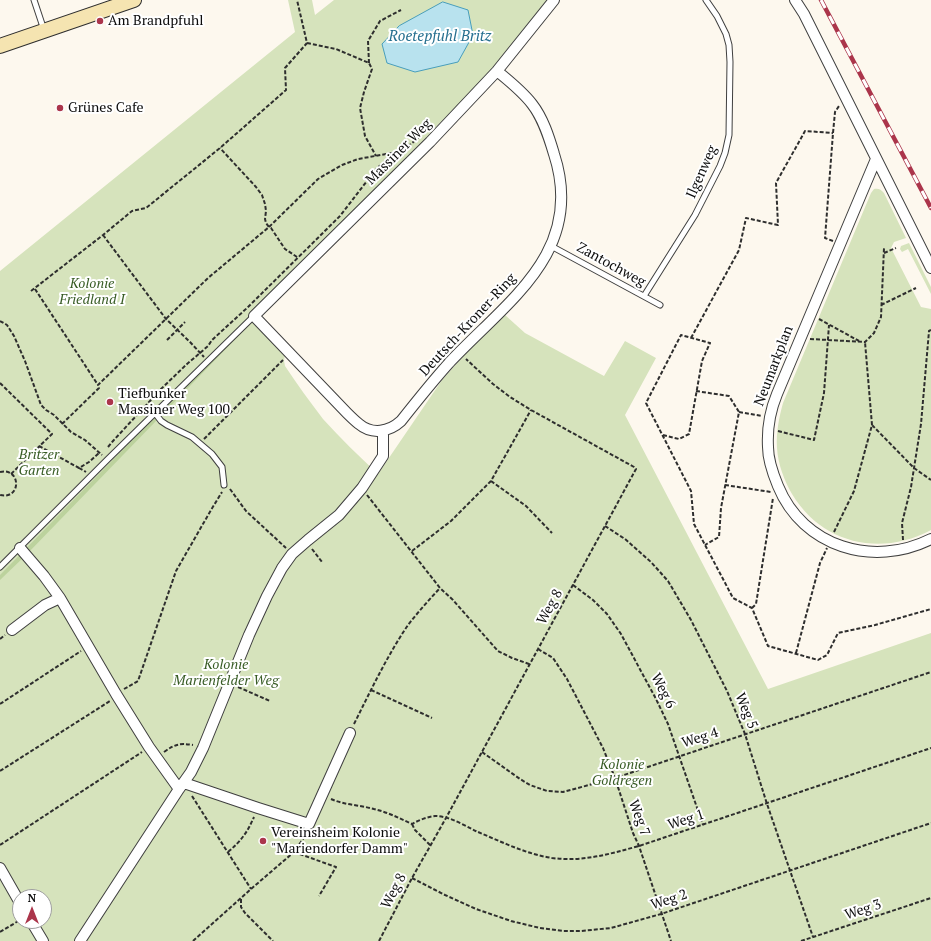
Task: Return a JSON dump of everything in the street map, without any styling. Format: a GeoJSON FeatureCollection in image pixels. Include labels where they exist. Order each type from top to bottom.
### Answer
{"type":"FeatureCollection","features":[{"type":"Feature","properties":{"kind":"main road"},"geometry":{"type":"LineString","coordinates":[[0,46],[110,6],[134,0]]}},
{"type":"Feature","properties":{"kind":"street","name":"Massiner Weg"},"geometry":{"type":"LineString","coordinates":[[254,316],[430,142],[497,71],[554,0]]}},
{"type":"Feature","properties":{"kind":"street"},"geometry":{"type":"LineString","coordinates":[[796,0],[931,268]]}},
{"type":"Feature","properties":{"kind":"street","name":"Deutsch-Kroner-Ring"},"geometry":{"type":"LineString","coordinates":[[383,431],[396,426],[449,363],[526,284],[541,264],[551,246],[559,223],[562,196],[560,177],[546,130],[536,110],[527,98],[497,71]]}},
{"type":"Feature","properties":{"kind":"street","name":"Neumarkplan"},"geometry":{"type":"LineString","coordinates":[[876,159],[776,394],[768,430],[770,462],[774,477],[788,504],[808,528],[819,536],[837,545],[849,549],[880,553],[895,551],[921,544],[931,539]]}},
{"type":"Feature","properties":{"kind":"street"},"geometry":{"type":"LineString","coordinates":[[80,941],[181,786],[192,772],[249,635],[282,568],[292,554],[339,515],[362,488],[383,456],[383,431],[368,430],[360,425],[254,316]]}},
{"type":"Feature","properties":{"kind":"street"},"geometry":{"type":"LineString","coordinates":[[20,548],[44,576],[60,598],[149,747],[181,786],[309,824],[350,733]]}},
{"type":"Feature","properties":{"kind":"street"},"geometry":{"type":"LineString","coordinates":[[12,630],[45,605],[60,598]]}},
{"type":"Feature","properties":{"kind":"street"},"geometry":{"type":"LineString","coordinates":[[0,868],[12,889]]}},
{"type":"Feature","properties":{"kind":"street"},"geometry":{"type":"LineString","coordinates":[[36,929],[43,941]]}},
{"type":"Feature","properties":{"kind":"lane"},"geometry":{"type":"LineString","coordinates":[[34,0],[44,30]]}},
{"type":"Feature","properties":{"kind":"lane","name":"Ilgenweg"},"geometry":{"type":"LineString","coordinates":[[644,296],[695,215],[720,166],[729,136],[729,45],[723,28],[706,0]]}},
{"type":"Feature","properties":{"kind":"lane","name":"Zantochweg"},"geometry":{"type":"LineString","coordinates":[[551,246],[660,305]]}},
{"type":"Feature","properties":{"kind":"lane"},"geometry":{"type":"LineString","coordinates":[[0,567],[254,316]]}},
{"type":"Feature","properties":{"kind":"lane"},"geometry":{"type":"LineString","coordinates":[[155,413],[161,421],[192,437],[212,454],[222,467],[224,485]]}},
{"type":"Feature","properties":{"kind":"path"},"geometry":{"type":"LineString","coordinates":[[297,0],[307,43]]}},
{"type":"Feature","properties":{"kind":"path"},"geometry":{"type":"LineString","coordinates":[[376,156],[365,136],[360,108],[372,69],[369,63],[368,41],[380,21],[401,10]]}},
{"type":"Feature","properties":{"kind":"path"},"geometry":{"type":"LineString","coordinates":[[307,43],[336,49],[369,63]]}},
{"type":"Feature","properties":{"kind":"path"},"geometry":{"type":"LineString","coordinates":[[31,291],[103,235],[132,210],[146,208],[220,148],[286,90],[285,68],[307,43]]}},
{"type":"Feature","properties":{"kind":"path"},"geometry":{"type":"LineString","coordinates":[[834,242],[826,238],[835,112],[841,103]]}},
{"type":"Feature","properties":{"kind":"path"},"geometry":{"type":"LineString","coordinates":[[692,338],[739,250],[746,218],[778,225],[776,184],[805,131],[833,133]]}},
{"type":"Feature","properties":{"kind":"path"},"geometry":{"type":"LineString","coordinates":[[0,321],[7,325],[14,336],[41,405],[54,415],[62,424],[85,440],[103,456],[113,440],[161,389],[208,346],[212,340],[340,216],[377,168],[419,137],[423,136],[430,142]]}},
{"type":"Feature","properties":{"kind":"path"},"geometry":{"type":"LineString","coordinates":[[220,148],[262,195],[265,204],[266,223],[285,249],[297,257]]}},
{"type":"Feature","properties":{"kind":"path"},"geometry":{"type":"LineString","coordinates":[[62,424],[99,388],[98,385],[208,278],[269,227],[318,179],[342,165],[399,151]]}},
{"type":"Feature","properties":{"kind":"path"},"geometry":{"type":"LineString","coordinates":[[103,235],[166,319],[190,342],[207,362]]}},
{"type":"Feature","properties":{"kind":"path"},"geometry":{"type":"LineString","coordinates":[[807,339],[865,342],[874,333],[881,317],[884,248]]}},
{"type":"Feature","properties":{"kind":"path"},"geometry":{"type":"LineString","coordinates":[[884,253],[896,248]]}},
{"type":"Feature","properties":{"kind":"path"},"geometry":{"type":"LineString","coordinates":[[881,305],[916,288]]}},
{"type":"Feature","properties":{"kind":"path"},"geometry":{"type":"LineString","coordinates":[[35,289],[98,385]]}},
{"type":"Feature","properties":{"kind":"path"},"geometry":{"type":"LineString","coordinates":[[816,318],[860,342]]}},
{"type":"Feature","properties":{"kind":"path"},"geometry":{"type":"LineString","coordinates":[[167,340],[185,322]]}},
{"type":"Feature","properties":{"kind":"path"},"geometry":{"type":"LineString","coordinates":[[775,430],[814,440],[824,393],[829,325]]}},
{"type":"Feature","properties":{"kind":"path"},"geometry":{"type":"LineString","coordinates":[[903,543],[902,523],[911,487],[921,424],[929,331],[931,330]]}},
{"type":"Feature","properties":{"kind":"path"},"geometry":{"type":"LineString","coordinates":[[663,435],[679,439],[689,434],[702,361],[710,344],[681,335],[646,403],[691,491],[694,524],[734,598],[752,608],[768,646],[818,660],[827,655],[838,633],[931,610]]}},
{"type":"Feature","properties":{"kind":"path"},"geometry":{"type":"LineString","coordinates":[[833,535],[854,491],[872,425],[865,342]]}},
{"type":"Feature","properties":{"kind":"path","name":"Weg 8"},"geometry":{"type":"LineString","coordinates":[[380,941],[412,878],[636,469],[510,397],[493,384],[460,353]]}},
{"type":"Feature","properties":{"kind":"path"},"geometry":{"type":"LineString","coordinates":[[200,443],[284,359],[288,359]]}},
{"type":"Feature","properties":{"kind":"path"},"geometry":{"type":"LineString","coordinates":[[0,383],[52,434],[11,474]]}},
{"type":"Feature","properties":{"kind":"path"},"geometry":{"type":"LineString","coordinates":[[696,391],[729,396],[739,412],[721,508],[719,537],[705,545]]}},
{"type":"Feature","properties":{"kind":"path"},"geometry":{"type":"LineString","coordinates":[[412,551],[451,521],[491,481],[531,410]]}},
{"type":"Feature","properties":{"kind":"path"},"geometry":{"type":"LineString","coordinates":[[739,412],[764,416]]}},
{"type":"Feature","properties":{"kind":"path"},"geometry":{"type":"LineString","coordinates":[[872,425],[914,468],[931,480]]}},
{"type":"Feature","properties":{"kind":"path"},"geometry":{"type":"LineString","coordinates":[[39,446],[86,472]]}},
{"type":"Feature","properties":{"kind":"path"},"geometry":{"type":"LineString","coordinates":[[78,468],[89,462],[99,453]]}},
{"type":"Feature","properties":{"kind":"path"},"geometry":{"type":"LineString","coordinates":[[0,472],[8,472],[16,480],[16,488],[11,494],[7,496],[0,495]]}},
{"type":"Feature","properties":{"kind":"path"},"geometry":{"type":"LineString","coordinates":[[491,481],[526,506],[552,533]]}},
{"type":"Feature","properties":{"kind":"path"},"geometry":{"type":"LineString","coordinates":[[0,771],[138,681],[176,571],[211,510],[222,494],[224,485],[229,488],[246,511],[292,554]]}},
{"type":"Feature","properties":{"kind":"path"},"geometry":{"type":"LineString","coordinates":[[725,485],[774,493],[756,604],[752,608]]}},
{"type":"Feature","properties":{"kind":"path"},"geometry":{"type":"LineString","coordinates":[[362,488],[440,588],[453,600],[498,651],[529,664]]}},
{"type":"Feature","properties":{"kind":"path","name":"Weg 5"},"geometry":{"type":"LineString","coordinates":[[605,526],[625,539],[646,557],[668,581],[691,620],[727,691],[745,734],[767,804],[813,937]]}},
{"type":"Feature","properties":{"kind":"path"},"geometry":{"type":"LineString","coordinates":[[307,542],[322,562]]}},
{"type":"Feature","properties":{"kind":"path"},"geometry":{"type":"LineString","coordinates":[[796,654],[820,563],[827,547]]}},
{"type":"Feature","properties":{"kind":"path","name":"Weg 6"},"geometry":{"type":"LineString","coordinates":[[573,585],[607,614],[621,634],[668,724],[703,825]]}},
{"type":"Feature","properties":{"kind":"path"},"geometry":{"type":"LineString","coordinates":[[350,733],[385,662],[410,624],[440,588]]}},
{"type":"Feature","properties":{"kind":"path"},"geometry":{"type":"LineString","coordinates":[[0,704],[88,646]]}},
{"type":"Feature","properties":{"kind":"path","name":"Weg 7"},"geometry":{"type":"LineString","coordinates":[[538,650],[553,658],[567,679],[604,748],[671,941]]}},
{"type":"Feature","properties":{"kind":"path","name":"Weg 4"},"geometry":{"type":"LineString","coordinates":[[482,752],[530,785],[547,791],[563,792],[615,778],[931,672]]}},
{"type":"Feature","properties":{"kind":"path"},"geometry":{"type":"LineString","coordinates":[[229,684],[270,701]]}},
{"type":"Feature","properties":{"kind":"path"},"geometry":{"type":"LineString","coordinates":[[371,690],[432,718]]}},
{"type":"Feature","properties":{"kind":"path"},"geometry":{"type":"LineString","coordinates":[[157,757],[177,744],[193,745],[203,748]]}},
{"type":"Feature","properties":{"kind":"path"},"geometry":{"type":"LineString","coordinates":[[0,845],[149,747]]}},
{"type":"Feature","properties":{"kind":"path","name":"Weg 1"},"geometry":{"type":"LineString","coordinates":[[446,818],[531,853],[567,859],[596,857],[639,846],[931,748]]}},
{"type":"Feature","properties":{"kind":"path"},"geometry":{"type":"LineString","coordinates":[[181,786],[228,852],[251,889]]}},
{"type":"Feature","properties":{"kind":"path"},"geometry":{"type":"LineString","coordinates":[[323,795],[338,802],[374,809],[390,814],[412,824],[430,845]]}},
{"type":"Feature","properties":{"kind":"path"},"geometry":{"type":"LineString","coordinates":[[228,852],[238,843],[248,829],[258,808]]}},
{"type":"Feature","properties":{"kind":"path"},"geometry":{"type":"LineString","coordinates":[[412,824],[422,819],[435,816],[446,818]]}},
{"type":"Feature","properties":{"kind":"path","name":"Weg 2"},"geometry":{"type":"LineString","coordinates":[[412,878],[476,909],[511,921],[540,928],[563,931],[611,928],[662,914],[931,823]]}},
{"type":"Feature","properties":{"kind":"path"},"geometry":{"type":"LineString","coordinates":[[194,941],[294,852],[310,829],[309,824]]}},
{"type":"Feature","properties":{"kind":"path"},"geometry":{"type":"LineString","coordinates":[[294,852],[336,867],[319,896]]}},
{"type":"Feature","properties":{"kind":"path","name":"Weg 3"},"geometry":{"type":"LineString","coordinates":[[801,941],[931,898]]}},
{"type":"Feature","properties":{"kind":"path"},"geometry":{"type":"LineString","coordinates":[[241,899],[241,907],[245,913],[273,941]]}},
{"type":"Feature","properties":{"kind":"path"},"geometry":{"type":"LineString","coordinates":[[0,932],[12,925]]}},
{"type":"Feature","properties":{"kind":"green space"},"geometry":{"type":"Polygon","coordinates":[[[288,0],[312,0],[315,15],[334,0],[547,0],[480,83],[429,134],[430,136],[249,316],[285,354],[285,366],[323,419],[378,474],[442,380],[465,354],[505,315],[525,333],[604,376],[625,341],[656,358],[625,415],[768,689],[931,633],[931,941],[0,941],[0,271],[295,32],[288,0]]]}},
{"type":"Feature","properties":{"kind":"green space"},"geometry":{"type":"Polygon","coordinates":[[[874,189],[879,189],[884,193],[906,238],[894,242],[891,248],[921,307],[931,309],[931,530],[912,538],[892,543],[873,544],[854,541],[836,534],[819,525],[805,511],[792,494],[784,478],[778,454],[777,436],[783,403],[874,189]]]}},
{"type":"Feature","properties":{"kind":"green space"},"geometry":{"type":"Polygon","coordinates":[[[909,243],[931,287],[931,294],[908,249],[902,252],[900,249],[901,246],[909,243]]]}},
{"type":"Feature","properties":{"kind":"green space"},"geometry":{"type":"Polygon","coordinates":[[[253,321],[0,580],[0,575],[248,322],[253,321]]]}},
{"type":"Feature","properties":{"kind":"water","name":"Roetepfuhl Britz"},"geometry":{"type":"Polygon","coordinates":[[[443,2],[468,10],[473,35],[458,62],[415,72],[387,63],[382,44],[399,26],[443,2]]]}},
{"type":"Feature","properties":{"kind":"railway"},"geometry":{"type":"LineString","coordinates":[[821,0],[931,208]]}},
{"type":"Feature","properties":{"kind":"place","name":"Am Brandpfuhl"},"geometry":{"type":"Point","coordinates":[100,21]}},
{"type":"Feature","properties":{"kind":"place","name":"Grünes Cafe"},"geometry":{"type":"Point","coordinates":[60,108]}},
{"type":"Feature","properties":{"kind":"place","name":"Tiefbunker Massiner Weg 100"},"geometry":{"type":"Point","coordinates":[110,402]}},
{"type":"Feature","properties":{"kind":"place","name":"Vereinsheim Kolonie \"Mariendorfer Damm\""},"geometry":{"type":"Point","coordinates":[263,841]}},
{"type":"Feature","properties":{"kind":"park label","name":"Kolonie Friedland I"},"geometry":{"type":"Point","coordinates":[92,292]}},
{"type":"Feature","properties":{"kind":"park label","name":"Britzer Garten"},"geometry":{"type":"Point","coordinates":[39,464]}},
{"type":"Feature","properties":{"kind":"park label","name":"Kolonie Marienfelder Weg"},"geometry":{"type":"Point","coordinates":[226,674]}},
{"type":"Feature","properties":{"kind":"park label","name":"Kolonie Goldregen"},"geometry":{"type":"Point","coordinates":[622,774]}}]}
